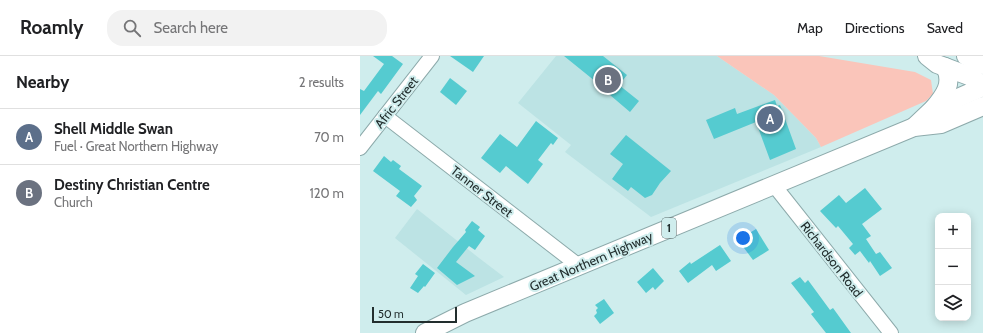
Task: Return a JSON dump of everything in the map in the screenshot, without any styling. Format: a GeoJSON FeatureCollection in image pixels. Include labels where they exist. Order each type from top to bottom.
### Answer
{"type":"FeatureCollection","features":[{"type":"Feature","properties":{"kind":"main road"},"geometry":{"type":"LineString","coordinates":[[927,56],[937,64],[969,76],[983,86]]}},
{"type":"Feature","properties":{"kind":"main road"},"geometry":{"type":"LineString","coordinates":[[966,56],[983,65]]}},
{"type":"Feature","properties":{"kind":"main road"},"geometry":{"type":"LineString","coordinates":[[933,109],[946,92],[949,74],[945,67]]}},
{"type":"Feature","properties":{"kind":"main road","name":"Great Northern Highway"},"geometry":{"type":"LineString","coordinates":[[914,127],[933,109],[983,86]]}},
{"type":"Feature","properties":{"kind":"main road","name":"Great Northern Highway"},"geometry":{"type":"LineString","coordinates":[[425,333],[465,313],[773,184],[914,127],[941,124],[983,106]]}},
{"type":"Feature","properties":{"kind":"street","name":"Afric Street"},"geometry":{"type":"LineString","coordinates":[[360,148],[432,56]]}},
{"type":"Feature","properties":{"kind":"street","name":"Tanner Street"},"geometry":{"type":"LineString","coordinates":[[385,116],[579,266]]}},
{"type":"Feature","properties":{"kind":"street","name":"Richardson Road"},"geometry":{"type":"LineString","coordinates":[[773,184],[891,333]]}},
{"type":"Feature","properties":{"kind":"shaded area"},"geometry":{"type":"Polygon","coordinates":[[[556,56],[717,56],[774,95],[816,138],[821,147],[651,217],[565,152],[571,145],[518,103],[556,56]]]}},
{"type":"Feature","properties":{"kind":"shaded area"},"geometry":{"type":"Polygon","coordinates":[[[717,56],[819,56],[915,72],[931,80],[933,94],[926,101],[821,147],[816,138],[774,95],[717,56]]]}},
{"type":"Feature","properties":{"kind":"shaded area"},"geometry":{"type":"Polygon","coordinates":[[[417,209],[504,277],[466,295],[395,238],[417,209]]]}},
{"type":"Feature","properties":{"kind":"building"},"geometry":{"type":"Polygon","coordinates":[[[373,56],[392,56],[403,64],[381,94],[378,91],[360,115],[360,89],[364,91],[384,64],[373,56]]]}},
{"type":"Feature","properties":{"kind":"building"},"geometry":{"type":"Polygon","coordinates":[[[450,56],[484,56],[473,72],[450,56]]]}},
{"type":"Feature","properties":{"kind":"building"},"geometry":{"type":"Polygon","coordinates":[[[564,56],[603,56],[627,75],[619,85],[639,101],[630,112],[610,95],[611,94],[564,56]]]}},
{"type":"Feature","properties":{"kind":"building"},"geometry":{"type":"Polygon","coordinates":[[[450,78],[467,91],[456,105],[440,92],[450,78]]]}},
{"type":"Feature","properties":{"kind":"building"},"geometry":{"type":"Polygon","coordinates":[[[775,100],[777,106],[780,105],[796,149],[770,160],[756,122],[714,139],[706,120],[735,108],[737,114],[775,100]]]}},
{"type":"Feature","properties":{"kind":"building"},"geometry":{"type":"Polygon","coordinates":[[[536,121],[558,138],[553,145],[551,143],[538,160],[543,164],[528,184],[506,166],[500,173],[481,158],[500,134],[517,147],[536,121]]]}},
{"type":"Feature","properties":{"kind":"building"},"geometry":{"type":"Polygon","coordinates":[[[626,135],[671,171],[652,195],[645,198],[631,187],[628,191],[612,179],[623,164],[610,154],[626,135]]]}},
{"type":"Feature","properties":{"kind":"building"},"geometry":{"type":"Polygon","coordinates":[[[384,156],[391,162],[393,160],[401,166],[399,169],[422,186],[414,196],[417,200],[411,207],[396,196],[400,191],[373,171],[384,156]]]}},
{"type":"Feature","properties":{"kind":"building"},"geometry":{"type":"Polygon","coordinates":[[[865,188],[882,209],[862,224],[871,236],[866,239],[876,254],[880,252],[892,268],[880,276],[870,261],[869,263],[860,251],[855,255],[849,248],[853,244],[838,226],[836,228],[820,211],[839,195],[846,203],[865,188]]]}},
{"type":"Feature","properties":{"kind":"building"},"geometry":{"type":"Polygon","coordinates":[[[472,221],[480,227],[478,230],[485,236],[475,250],[469,246],[456,262],[475,276],[457,285],[437,268],[466,232],[465,230],[472,221]]]}},
{"type":"Feature","properties":{"kind":"building"},"geometry":{"type":"Polygon","coordinates":[[[756,229],[769,250],[753,260],[738,240],[756,229]]]}},
{"type":"Feature","properties":{"kind":"building"},"geometry":{"type":"Polygon","coordinates":[[[720,245],[731,261],[716,271],[712,265],[688,283],[679,271],[690,262],[691,264],[720,245]]]}},
{"type":"Feature","properties":{"kind":"building"},"geometry":{"type":"Polygon","coordinates":[[[423,264],[435,273],[425,287],[424,286],[418,293],[410,288],[418,276],[415,274],[423,264]]]}},
{"type":"Feature","properties":{"kind":"building"},"geometry":{"type":"Polygon","coordinates":[[[653,268],[664,281],[655,290],[653,287],[646,293],[637,282],[653,268]]]}},
{"type":"Feature","properties":{"kind":"building"},"geometry":{"type":"Polygon","coordinates":[[[800,277],[805,283],[808,280],[830,310],[833,308],[851,333],[826,333],[811,314],[814,312],[791,283],[800,277]]]}},
{"type":"Feature","properties":{"kind":"building"},"geometry":{"type":"Polygon","coordinates":[[[604,299],[614,313],[600,324],[594,316],[597,313],[596,310],[598,308],[595,305],[604,299]]]}},
{"type":"Feature","properties":{"kind":"place","name":"Destiny Christian Centre"},"geometry":{"type":"Point","coordinates":[608,80]}},
{"type":"Feature","properties":{"kind":"place","name":"Shell Middle Swan"},"geometry":{"type":"Point","coordinates":[770,119]}}]}
